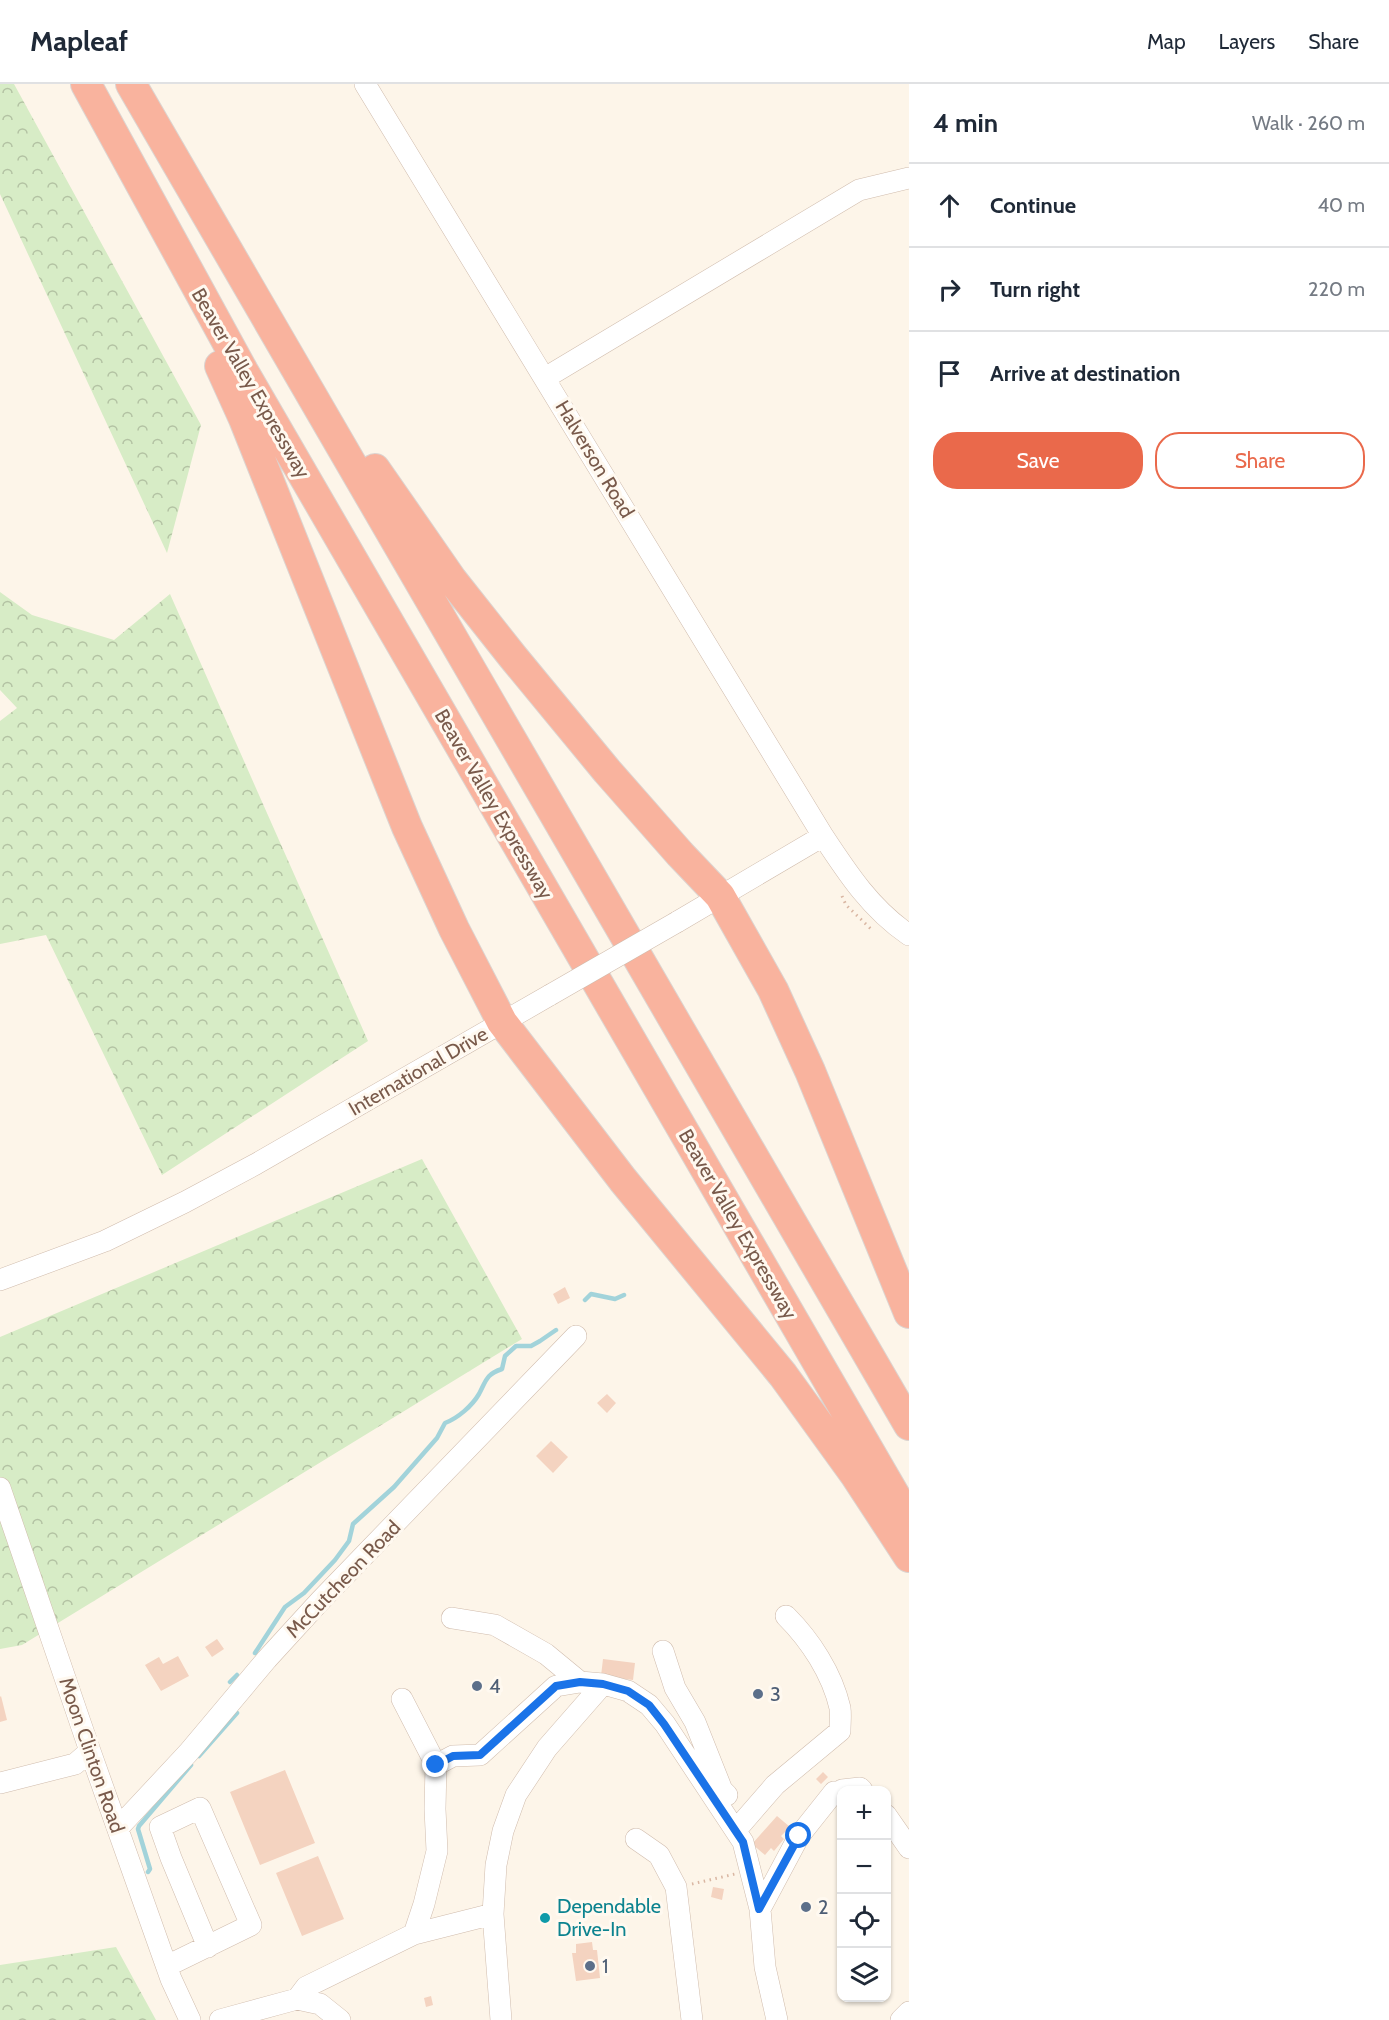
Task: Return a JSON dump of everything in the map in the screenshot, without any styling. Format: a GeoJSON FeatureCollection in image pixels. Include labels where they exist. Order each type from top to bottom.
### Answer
{"type":"FeatureCollection","features":[{"type":"Feature","properties":{"kind":"highway","name":"Beaver Valley Expressway"},"geometry":{"type":"LineString","coordinates":[[86,84],[249,381],[909,1520]]}},
{"type":"Feature","properties":{"kind":"highway"},"geometry":{"type":"LineString","coordinates":[[131,84],[388,489],[446,572],[607,771],[720,896],[773,990],[810,1071],[909,1313]]}},
{"type":"Feature","properties":{"kind":"highway"},"geometry":{"type":"LineString","coordinates":[[131,84],[909,1425]]}},
{"type":"Feature","properties":{"kind":"highway"},"geometry":{"type":"LineString","coordinates":[[110,129],[244,419],[407,827],[454,929],[502,1022],[610,1163],[783,1375],[856,1476],[909,1557]]}},
{"type":"Feature","properties":{"kind":"street","name":"Halverson Road"},"geometry":{"type":"LineString","coordinates":[[365,84],[823,836],[854,883],[870,902],[909,935]]}},
{"type":"Feature","properties":{"kind":"street"},"geometry":{"type":"LineString","coordinates":[[545,378],[859,190],[909,177]]}},
{"type":"Feature","properties":{"kind":"street","name":"International Drive"},"geometry":{"type":"LineString","coordinates":[[0,1280],[105,1241],[256,1164],[823,836]]}},
{"type":"Feature","properties":{"kind":"street","name":"McCutcheon Road"},"geometry":{"type":"LineString","coordinates":[[118,1828],[188,1753],[267,1659],[320,1601],[576,1336]]}},
{"type":"Feature","properties":{"kind":"street","name":"Moon Clinton Road"},"geometry":{"type":"LineString","coordinates":[[0,1488],[90,1751],[167,1966],[190,2020]]}},
{"type":"Feature","properties":{"kind":"street"},"geometry":{"type":"LineString","coordinates":[[741,1824],[775,1785],[840,1731],[840,1708],[829,1679],[801,1631],[786,1616]]}},
{"type":"Feature","properties":{"kind":"street"},"geometry":{"type":"LineString","coordinates":[[452,1618],[495,1625],[546,1654],[580,1682]]}},
{"type":"Feature","properties":{"kind":"street"},"geometry":{"type":"LineString","coordinates":[[663,1651],[675,1688],[695,1722],[722,1790],[741,1824],[759,1909],[765,1967],[777,2020]]}},
{"type":"Feature","properties":{"kind":"street"},"geometry":{"type":"LineString","coordinates":[[436,1765],[453,1756],[480,1755],[556,1686],[580,1682],[603,1684],[628,1691],[649,1705],[741,1824]]}},
{"type":"Feature","properties":{"kind":"street"},"geometry":{"type":"LineString","coordinates":[[501,2020],[493,1914],[496,1865],[503,1831],[516,1795],[547,1748],[603,1684]]}},
{"type":"Feature","properties":{"kind":"street"},"geometry":{"type":"LineString","coordinates":[[649,1705],[675,1688]]}},
{"type":"Feature","properties":{"kind":"street"},"geometry":{"type":"LineString","coordinates":[[402,1699],[436,1765],[437,1851],[414,1934]]}},
{"type":"Feature","properties":{"kind":"street"},"geometry":{"type":"LineString","coordinates":[[0,1783],[75,1764],[90,1751]]}},
{"type":"Feature","properties":{"kind":"street"},"geometry":{"type":"LineString","coordinates":[[759,1909],[799,1836],[834,1791],[837,1791]]}},
{"type":"Feature","properties":{"kind":"street"},"geometry":{"type":"LineString","coordinates":[[167,1966],[208,1947],[252,1925],[200,1808],[160,1827],[208,1947]]}},
{"type":"Feature","properties":{"kind":"street"},"geometry":{"type":"LineString","coordinates":[[891,1822],[909,1848]]}},
{"type":"Feature","properties":{"kind":"street"},"geometry":{"type":"LineString","coordinates":[[636,1839],[659,1855],[676,1887],[692,2020]]}},
{"type":"Feature","properties":{"kind":"street"},"geometry":{"type":"LineString","coordinates":[[297,1999],[306,1987],[414,1934],[493,1914]]}},
{"type":"Feature","properties":{"kind":"street"},"geometry":{"type":"LineString","coordinates":[[220,2020],[297,1999],[320,2004],[339,2020]]}},
{"type":"Feature","properties":{"kind":"street"},"geometry":{"type":"LineString","coordinates":[[901,2020],[909,2012]]}},
{"type":"Feature","properties":{"kind":"path"},"geometry":{"type":"LineString","coordinates":[[676,1887],[752,1871]]}},
{"type":"Feature","properties":{"kind":"green space"},"geometry":{"type":"Polygon","coordinates":[[[0,84],[14,84],[201,425],[167,553],[0,194],[0,84]]]}},
{"type":"Feature","properties":{"kind":"green space"},"geometry":{"type":"Polygon","coordinates":[[[0,592],[32,615],[114,640],[170,594],[368,1041],[162,1175],[46,935],[0,944],[0,721],[17,708],[0,690],[0,592]]]}},
{"type":"Feature","properties":{"kind":"green space"},"geometry":{"type":"Polygon","coordinates":[[[422,1159],[522,1339],[22,1645],[0,1649],[0,1337],[422,1159]]]}},
{"type":"Feature","properties":{"kind":"green space"},"geometry":{"type":"Polygon","coordinates":[[[116,1947],[156,2020],[0,2020],[0,1965],[116,1947]]]}},
{"type":"Feature","properties":{"kind":"building"},"geometry":{"type":"Polygon","coordinates":[[[565,1287],[570,1298],[558,1304],[553,1294],[565,1287]]]}},
{"type":"Feature","properties":{"kind":"building"},"geometry":{"type":"Polygon","coordinates":[[[607,1394],[616,1403],[607,1413],[597,1403],[607,1394]]]}},
{"type":"Feature","properties":{"kind":"building"},"geometry":{"type":"Polygon","coordinates":[[[551,1441],[568,1457],[553,1473],[536,1456],[551,1441]]]}},
{"type":"Feature","properties":{"kind":"building"},"geometry":{"type":"Polygon","coordinates":[[[217,1639],[224,1649],[212,1657],[205,1647],[217,1639]]]}},
{"type":"Feature","properties":{"kind":"building"},"geometry":{"type":"Polygon","coordinates":[[[178,1656],[189,1676],[161,1691],[145,1665],[159,1657],[163,1664],[178,1656]]]}},
{"type":"Feature","properties":{"kind":"building"},"geometry":{"type":"Polygon","coordinates":[[[603,1659],[635,1663],[633,1680],[601,1676],[603,1659]]]}},
{"type":"Feature","properties":{"kind":"building"},"geometry":{"type":"Polygon","coordinates":[[[0,1697],[7,1720],[0,1722],[0,1697]]]}},
{"type":"Feature","properties":{"kind":"building"},"geometry":{"type":"Polygon","coordinates":[[[285,1770],[315,1843],[260,1865],[230,1792],[285,1770]]]}},
{"type":"Feature","properties":{"kind":"building"},"geometry":{"type":"Polygon","coordinates":[[[823,1772],[828,1777],[821,1784],[816,1779],[823,1772]]]}},
{"type":"Feature","properties":{"kind":"building"},"geometry":{"type":"Polygon","coordinates":[[[777,1816],[790,1827],[781,1836],[784,1839],[774,1851],[771,1848],[765,1855],[752,1844],[777,1816]]]}},
{"type":"Feature","properties":{"kind":"building"},"geometry":{"type":"Polygon","coordinates":[[[318,1856],[344,1919],[302,1936],[276,1873],[318,1856]]]}},
{"type":"Feature","properties":{"kind":"building"},"geometry":{"type":"Polygon","coordinates":[[[713,1887],[724,1889],[722,1900],[711,1897],[713,1887]]]}},
{"type":"Feature","properties":{"kind":"building"},"geometry":{"type":"Polygon","coordinates":[[[592,1942],[593,1950],[597,1950],[600,1978],[576,1981],[572,1953],[576,1953],[576,1944],[592,1942]]]}},
{"type":"Feature","properties":{"kind":"building"},"geometry":{"type":"Polygon","coordinates":[[[431,1996],[433,2005],[426,2007],[424,1998],[431,1996]]]}},
{"type":"Feature","properties":{"kind":"waterway"},"geometry":{"type":"LineString","coordinates":[[585,1300],[591,1294],[615,1299],[624,1295]]}},
{"type":"Feature","properties":{"kind":"waterway"},"geometry":{"type":"LineString","coordinates":[[255,1653],[285,1607],[304,1593],[335,1560],[349,1541],[353,1524],[394,1487],[437,1438],[445,1423],[460,1415],[473,1403],[490,1376],[502,1369],[505,1356],[516,1346],[531,1346],[556,1330]]}},
{"type":"Feature","properties":{"kind":"waterway"},"geometry":{"type":"LineString","coordinates":[[230,1682],[237,1675]]}},
{"type":"Feature","properties":{"kind":"waterway"},"geometry":{"type":"LineString","coordinates":[[199,1756],[237,1713]]}},
{"type":"Feature","properties":{"kind":"waterway"},"geometry":{"type":"LineString","coordinates":[[148,1872],[150,1869],[139,1826],[191,1765]]}},
{"type":"Feature","properties":{"kind":"place","name":"4"},"geometry":{"type":"Point","coordinates":[477,1686]}},
{"type":"Feature","properties":{"kind":"place","name":"3"},"geometry":{"type":"Point","coordinates":[758,1694]}},
{"type":"Feature","properties":{"kind":"place","name":"2"},"geometry":{"type":"Point","coordinates":[806,1907]}},
{"type":"Feature","properties":{"kind":"place","name":"Dependable Drive-In"},"geometry":{"type":"Point","coordinates":[545,1918]}},
{"type":"Feature","properties":{"kind":"place","name":"1"},"geometry":{"type":"Point","coordinates":[590,1966]}},
{"type":"Feature","properties":{"kind":"route"},"geometry":{"type":"LineString","coordinates":[[436,1765],[453,1756],[480,1755],[556,1686],[580,1682],[603,1684],[628,1691],[649,1705],[708,1787],[743,1842],[752,1871],[759,1909],[799,1836]]}}]}
